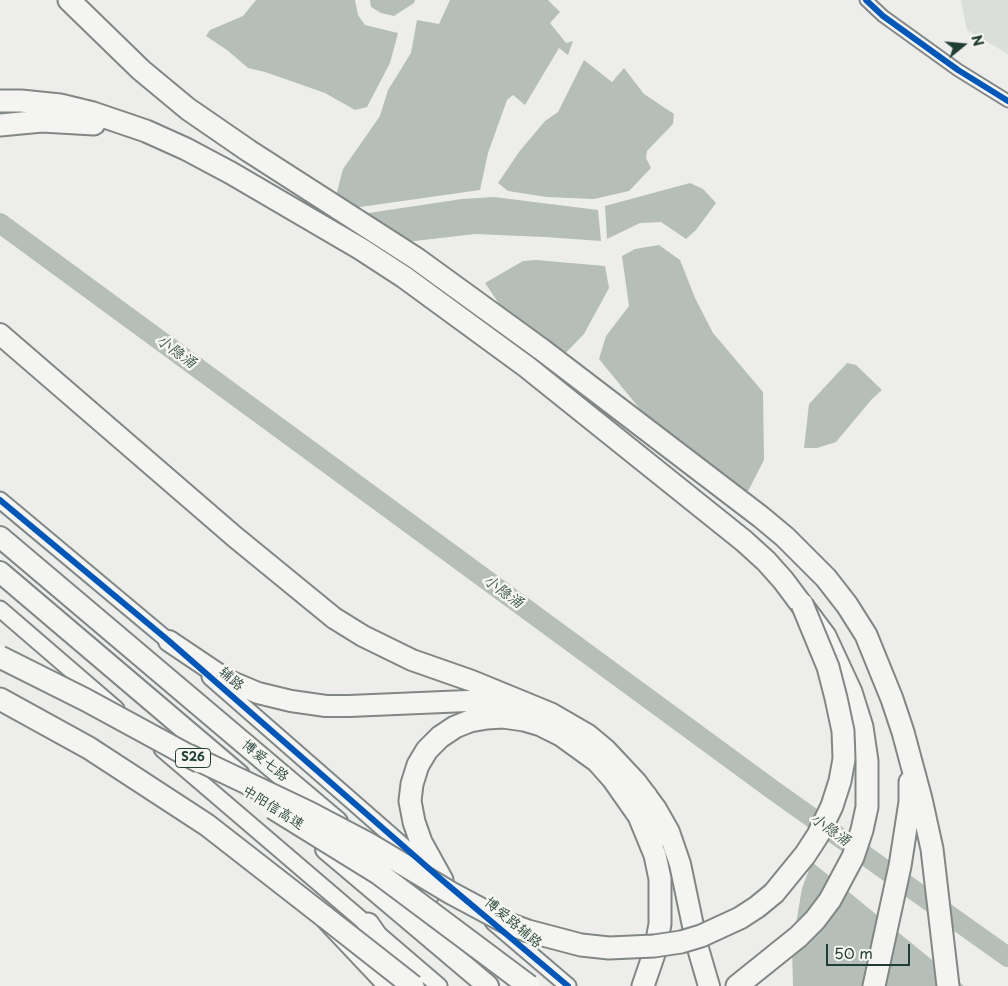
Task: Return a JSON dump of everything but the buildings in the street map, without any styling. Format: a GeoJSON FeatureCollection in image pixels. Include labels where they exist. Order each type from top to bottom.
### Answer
{"type":"FeatureCollection","features":[{"type":"Feature","properties":{"kind":"highway"},"geometry":{"type":"LineString","coordinates":[[69,0],[142,70],[188,109],[225,136],[377,232],[557,360],[785,537],[826,578],[847,605],[866,635],[892,698],[903,732],[932,849],[948,986]]}},
{"type":"Feature","properties":{"kind":"highway"},"geometry":{"type":"LineString","coordinates":[[80,0],[113,42]]}},
{"type":"Feature","properties":{"kind":"highway"},"geometry":{"type":"LineString","coordinates":[[0,101],[60,105],[93,113],[146,131],[186,149],[361,250],[443,305],[527,367],[744,541],[766,561],[802,604],[825,636],[851,692],[862,727],[867,761],[867,808],[853,858],[830,900],[815,920],[798,937],[737,986]]}},
{"type":"Feature","properties":{"kind":"highway"},"geometry":{"type":"LineString","coordinates":[[0,125],[42,121],[75,122],[114,125],[146,131]]}},
{"type":"Feature","properties":{"kind":"highway"},"geometry":{"type":"LineString","coordinates":[[0,334],[234,538],[334,618],[363,636],[412,660],[472,681],[538,708],[570,724],[588,734],[625,768],[663,821],[675,847],[697,946],[709,986]]}},
{"type":"Feature","properties":{"kind":"highway","name":"博爱七路"},"geometry":{"type":"LineString","coordinates":[[0,537],[529,986]]}},
{"type":"Feature","properties":{"kind":"highway","name":"博爱七路"},"geometry":{"type":"LineString","coordinates":[[0,572],[488,986]]}},
{"type":"Feature","properties":{"kind":"highway"},"geometry":{"type":"LineString","coordinates":[[188,755],[310,813],[369,844],[451,893],[509,924],[581,945],[609,948],[654,946],[681,942],[701,936],[740,918],[774,892],[805,856],[832,806],[844,760],[842,731],[828,666],[802,604]]}},
{"type":"Feature","properties":{"kind":"highway"},"geometry":{"type":"LineString","coordinates":[[169,641],[227,680],[258,694],[291,702],[326,706],[349,706],[485,701],[538,708]]}},
{"type":"Feature","properties":{"kind":"highway","name":"中阳信高速"},"geometry":{"type":"LineString","coordinates":[[0,658],[86,700],[188,755],[378,873],[529,986]]}},
{"type":"Feature","properties":{"kind":"highway"},"geometry":{"type":"LineString","coordinates":[[0,699],[89,748],[207,825],[411,986]]}},
{"type":"Feature","properties":{"kind":"highway"},"geometry":{"type":"LineString","coordinates":[[442,880],[421,842],[414,822],[410,801],[412,784],[418,765],[427,750],[440,737],[455,727],[470,721],[503,717],[541,725],[561,735],[597,761],[627,796],[648,836],[655,855],[660,879],[660,924],[652,982]]}},
{"type":"Feature","properties":{"kind":"highway"},"geometry":{"type":"LineString","coordinates":[[874,986],[900,866],[910,802],[909,766],[903,732]]}},
{"type":"Feature","properties":{"kind":"highway"},"geometry":{"type":"LineString","coordinates":[[646,796],[663,836],[672,877],[672,926],[668,953],[652,982]]}},
{"type":"Feature","properties":{"kind":"highway"},"geometry":{"type":"LineString","coordinates":[[325,917],[390,986]]}},
{"type":"Feature","properties":{"kind":"highway"},"geometry":{"type":"LineString","coordinates":[[368,924],[411,986]]}},
{"type":"Feature","properties":{"kind":"street"},"geometry":{"type":"LineString","coordinates":[[866,0],[883,16],[958,70],[1008,101]]}},
{"type":"Feature","properties":{"kind":"street","name":"辅路"},"geometry":{"type":"LineString","coordinates":[[0,500],[169,641],[442,880]]}},
{"type":"Feature","properties":{"kind":"street"},"geometry":{"type":"LineString","coordinates":[[0,609],[438,986]]}},
{"type":"Feature","properties":{"kind":"street","name":"博爱路辅路"},"geometry":{"type":"LineString","coordinates":[[442,880],[568,986]]}},
{"type":"Feature","properties":{"kind":"shaded area"},"geometry":{"type":"Polygon","coordinates":[[[256,0],[355,0],[358,15],[365,25],[398,33],[390,63],[367,107],[355,110],[325,93],[248,68],[227,50],[206,36],[210,30],[243,16],[256,0]]]}},
{"type":"Feature","properties":{"kind":"shaded area"},"geometry":{"type":"Polygon","coordinates":[[[370,0],[415,0],[414,3],[394,16],[381,13],[371,7],[370,0]]]}},
{"type":"Feature","properties":{"kind":"shaded area"},"geometry":{"type":"Polygon","coordinates":[[[450,0],[548,0],[560,12],[550,23],[566,43],[573,41],[568,55],[559,48],[525,105],[513,95],[507,100],[488,153],[480,190],[332,211],[343,169],[380,116],[388,90],[411,53],[417,20],[439,24],[450,0]]]}},
{"type":"Feature","properties":{"kind":"shaded area"},"geometry":{"type":"Polygon","coordinates":[[[961,0],[1008,0],[1008,54],[967,30],[961,0]]]}},
{"type":"Feature","properties":{"kind":"shaded area"},"geometry":{"type":"Polygon","coordinates":[[[584,60],[612,82],[624,68],[644,94],[674,114],[673,124],[647,151],[646,158],[651,168],[629,191],[594,199],[546,197],[508,191],[498,183],[519,152],[545,121],[558,112],[584,60]]]}},
{"type":"Feature","properties":{"kind":"shaded area"},"geometry":{"type":"Polygon","coordinates":[[[690,183],[703,189],[716,203],[696,230],[686,239],[661,222],[640,223],[607,239],[605,206],[690,183]]]}},
{"type":"Feature","properties":{"kind":"shaded area"},"geometry":{"type":"Polygon","coordinates":[[[494,197],[598,210],[601,241],[475,234],[346,249],[333,245],[335,218],[462,199],[494,197]]]}},
{"type":"Feature","properties":{"kind":"shaded area"},"geometry":{"type":"Polygon","coordinates":[[[659,245],[680,260],[695,298],[713,333],[763,392],[764,460],[746,495],[666,441],[599,359],[606,336],[629,306],[622,256],[635,249],[659,245]]]}},
{"type":"Feature","properties":{"kind":"shaded area"},"geometry":{"type":"Polygon","coordinates":[[[536,260],[605,266],[609,288],[584,334],[546,373],[485,283],[523,261],[536,260]]]}},
{"type":"Feature","properties":{"kind":"shaded area"},"geometry":{"type":"Polygon","coordinates":[[[847,363],[856,365],[882,390],[872,399],[836,442],[817,448],[804,448],[809,404],[847,363]]]}},
{"type":"Feature","properties":{"kind":"shaded area"},"geometry":{"type":"Polygon","coordinates":[[[812,862],[964,986],[793,986],[792,948],[802,888],[812,862]]]}},
{"type":"Feature","properties":{"kind":"waterway","name":"小隐涌"},"geometry":{"type":"LineString","coordinates":[[0,223],[773,790],[1008,957]]}},
{"type":"Feature","properties":{"kind":"cycle path"},"geometry":{"type":"LineString","coordinates":[[866,0],[883,16],[958,70],[1008,101]]}},
{"type":"Feature","properties":{"kind":"cycle path"},"geometry":{"type":"LineString","coordinates":[[0,500],[169,641],[442,880],[568,986]]}}]}
